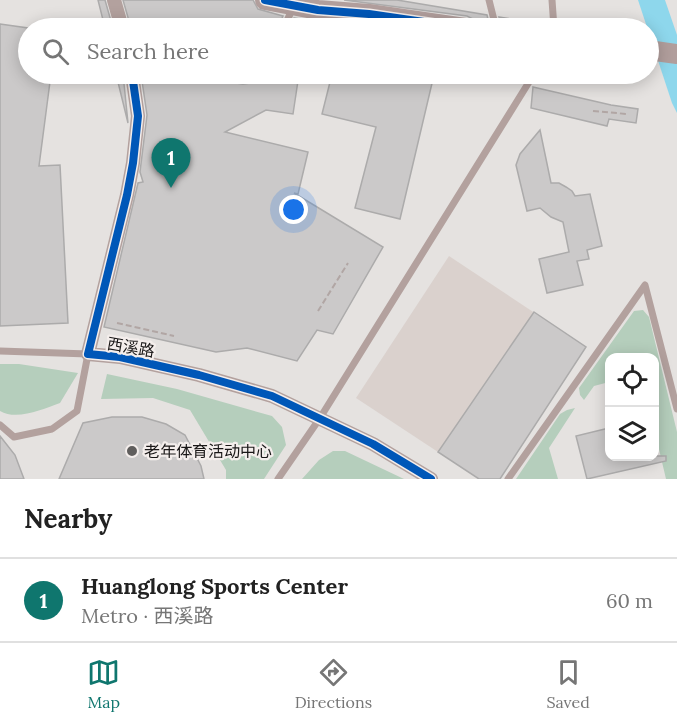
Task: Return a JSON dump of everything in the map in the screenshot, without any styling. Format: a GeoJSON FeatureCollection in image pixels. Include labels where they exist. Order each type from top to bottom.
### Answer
{"type":"FeatureCollection","features":[{"type":"Feature","properties":{"kind":"main road"},"geometry":{"type":"LineString","coordinates":[[265,0],[318,10],[368,10],[411,18]]}},
{"type":"Feature","properties":{"kind":"main road"},"geometry":{"type":"LineString","coordinates":[[659,52],[677,54]]}},
{"type":"Feature","properties":{"kind":"street"},"geometry":{"type":"LineString","coordinates":[[114,0],[119,18]]}},
{"type":"Feature","properties":{"kind":"street","name":"西溪路"},"geometry":{"type":"LineString","coordinates":[[133,84],[138,116],[135,153],[88,354],[120,357],[199,375],[272,396],[373,444],[431,479]]}},
{"type":"Feature","properties":{"kind":"lane"},"geometry":{"type":"LineString","coordinates":[[489,0],[494,18]]}},
{"type":"Feature","properties":{"kind":"lane"},"geometry":{"type":"LineString","coordinates":[[552,0],[553,18]]}},
{"type":"Feature","properties":{"kind":"lane"},"geometry":{"type":"LineString","coordinates":[[288,18],[293,5]]}},
{"type":"Feature","properties":{"kind":"lane"},"geometry":{"type":"LineString","coordinates":[[278,479],[320,418],[528,84]]}},
{"type":"Feature","properties":{"kind":"lane"},"geometry":{"type":"LineString","coordinates":[[508,479],[645,285],[677,409]]}},
{"type":"Feature","properties":{"kind":"lane"},"geometry":{"type":"LineString","coordinates":[[0,351],[88,354],[77,411],[52,429],[14,437],[0,425]]}},
{"type":"Feature","properties":{"kind":"path"},"geometry":{"type":"LineString","coordinates":[[593,111],[627,114]]}},
{"type":"Feature","properties":{"kind":"path"},"geometry":{"type":"LineString","coordinates":[[318,311],[348,263]]}},
{"type":"Feature","properties":{"kind":"path"},"geometry":{"type":"LineString","coordinates":[[117,323],[174,336]]}},
{"type":"Feature","properties":{"kind":"shaded area"},"geometry":{"type":"Polygon","coordinates":[[[449,256],[586,347],[500,479],[479,479],[356,398],[449,256]]]}},
{"type":"Feature","properties":{"kind":"green space"},"geometry":{"type":"Polygon","coordinates":[[[643,310],[649,317],[658,353],[605,353],[605,383],[594,386],[584,400],[579,388],[634,311],[643,310]]]}},
{"type":"Feature","properties":{"kind":"green space"},"geometry":{"type":"Polygon","coordinates":[[[659,358],[677,432],[677,479],[666,479],[659,449],[659,358]]]}},
{"type":"Feature","properties":{"kind":"green space"},"geometry":{"type":"Polygon","coordinates":[[[0,364],[19,364],[78,373],[60,403],[38,411],[14,415],[0,411],[0,364]]]}},
{"type":"Feature","properties":{"kind":"green space"},"geometry":{"type":"Polygon","coordinates":[[[107,374],[177,389],[272,416],[282,427],[286,445],[264,479],[226,479],[226,470],[190,410],[153,398],[101,399],[107,374]]]}},
{"type":"Feature","properties":{"kind":"green space"},"geometry":{"type":"Polygon","coordinates":[[[575,408],[549,448],[558,479],[516,479],[560,414],[575,408]]]}},
{"type":"Feature","properties":{"kind":"green space"},"geometry":{"type":"Polygon","coordinates":[[[333,451],[345,451],[404,479],[302,479],[319,460],[333,451]]]}},
{"type":"Feature","properties":{"kind":"water"},"geometry":{"type":"Polygon","coordinates":[[[638,0],[665,0],[677,35],[677,113],[659,64],[659,18],[644,18],[638,0]]]}},
{"type":"Feature","properties":{"kind":"building"},"geometry":{"type":"Polygon","coordinates":[[[98,0],[105,0],[110,18],[102,18],[98,0]]]}},
{"type":"Feature","properties":{"kind":"building"},"geometry":{"type":"Polygon","coordinates":[[[123,0],[253,0],[258,9],[283,16],[282,18],[128,18],[123,0]]]}},
{"type":"Feature","properties":{"kind":"building"},"geometry":{"type":"Polygon","coordinates":[[[344,0],[397,0],[487,15],[488,18],[344,0]]]}},
{"type":"Feature","properties":{"kind":"building"},"geometry":{"type":"Polygon","coordinates":[[[0,24],[18,27],[18,84],[50,84],[39,166],[60,165],[68,323],[0,326],[0,24]]]}},
{"type":"Feature","properties":{"kind":"building"},"geometry":{"type":"Polygon","coordinates":[[[118,84],[124,84],[128,123],[118,84]]]}},
{"type":"Feature","properties":{"kind":"building"},"geometry":{"type":"Polygon","coordinates":[[[142,84],[298,84],[293,114],[266,110],[225,132],[308,152],[298,194],[294,193],[383,247],[333,334],[317,330],[297,361],[247,348],[216,352],[104,327],[138,183],[143,182],[140,172],[147,115],[142,84]]]}},
{"type":"Feature","properties":{"kind":"building"},"geometry":{"type":"Polygon","coordinates":[[[330,84],[432,84],[400,219],[355,208],[376,127],[322,114],[330,84]]]}},
{"type":"Feature","properties":{"kind":"building"},"geometry":{"type":"Polygon","coordinates":[[[533,87],[638,109],[636,123],[609,119],[607,126],[531,108],[533,87]]]}},
{"type":"Feature","properties":{"kind":"building"},"geometry":{"type":"Polygon","coordinates":[[[540,130],[551,183],[559,183],[572,191],[575,196],[590,194],[602,246],[587,250],[589,259],[577,261],[583,285],[547,293],[539,259],[569,252],[563,222],[551,217],[540,208],[527,211],[516,165],[520,154],[540,130]]]}},
{"type":"Feature","properties":{"kind":"building"},"geometry":{"type":"Polygon","coordinates":[[[534,312],[586,347],[500,479],[479,479],[438,452],[534,312]]]}},
{"type":"Feature","properties":{"kind":"building","name":"老年体育活动中心"},"geometry":{"type":"Polygon","coordinates":[[[112,417],[142,417],[166,424],[185,435],[201,466],[204,479],[59,479],[83,423],[112,417]]]}},
{"type":"Feature","properties":{"kind":"building"},"geometry":{"type":"Polygon","coordinates":[[[605,429],[605,461],[659,461],[659,456],[666,456],[666,461],[587,479],[576,436],[605,429]]]}},
{"type":"Feature","properties":{"kind":"building"},"geometry":{"type":"Polygon","coordinates":[[[0,436],[15,455],[24,479],[0,479],[0,436]]]}},
{"type":"Feature","properties":{"kind":"cycle path"},"geometry":{"type":"LineString","coordinates":[[265,0],[318,10],[396,18]]}},
{"type":"Feature","properties":{"kind":"cycle path"},"geometry":{"type":"LineString","coordinates":[[133,84],[138,116],[133,163],[88,354],[120,357],[199,375],[272,396],[373,444],[431,479]]}},
{"type":"Feature","properties":{"kind":"place","name":"Huanglong Sports Center"},"geometry":{"type":"Point","coordinates":[171,188]}},
{"type":"Feature","properties":{"kind":"place","name":"老年体育活动中心"},"geometry":{"type":"Point","coordinates":[132,451]}}]}
